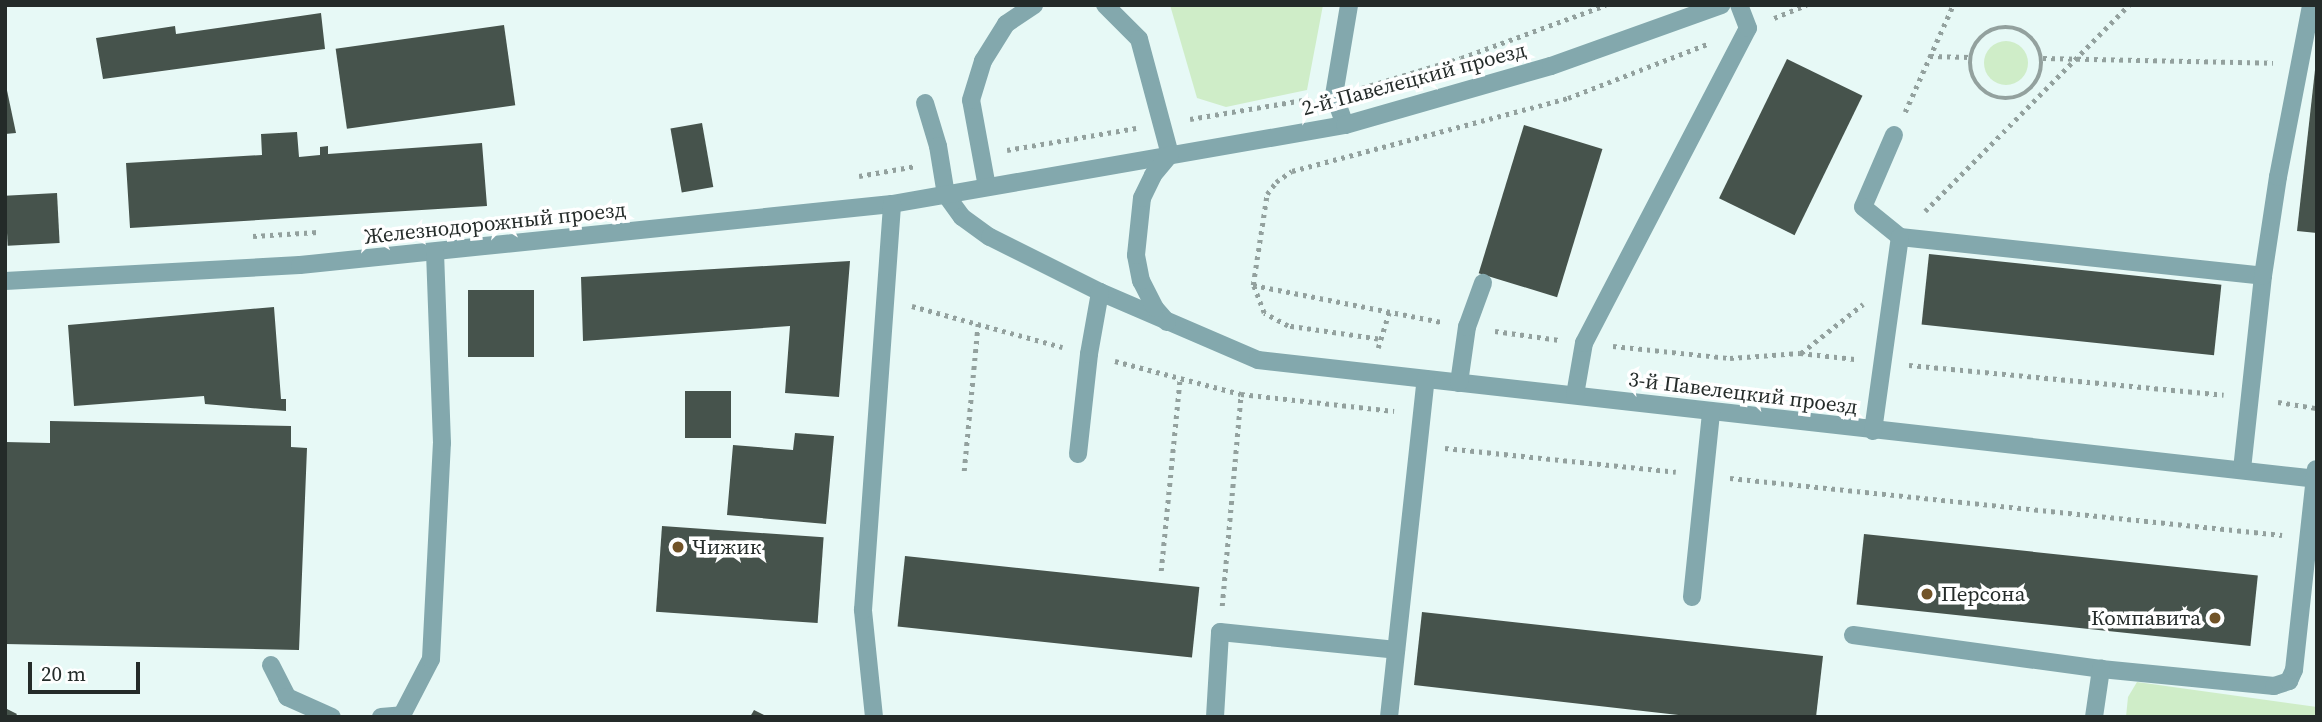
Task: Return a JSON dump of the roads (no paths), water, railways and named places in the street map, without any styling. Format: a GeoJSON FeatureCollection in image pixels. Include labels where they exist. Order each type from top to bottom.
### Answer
{"type":"FeatureCollection","features":[{"type":"Feature","properties":{"kind":"street"},"geometry":{"type":"LineString","coordinates":[[987,187],[971,100],[983,61],[1006,24],[1034,5]]}},
{"type":"Feature","properties":{"kind":"street"},"geometry":{"type":"LineString","coordinates":[[1105,5],[1139,39],[1170,155],[1153,175],[1142,198],[1136,255],[1141,281],[1156,308],[1170,324]]}},
{"type":"Feature","properties":{"kind":"street"},"geometry":{"type":"LineString","coordinates":[[1345,125],[1334,95],[1349,5]]}},
{"type":"Feature","properties":{"kind":"street","name":"2-й Павелецкий проезд"},"geometry":{"type":"LineString","coordinates":[[987,187],[1345,125],[1550,66],[1721,5]]}},
{"type":"Feature","properties":{"kind":"street"},"geometry":{"type":"LineString","coordinates":[[1575,396],[1584,344],[1748,28],[1739,5]]}},
{"type":"Feature","properties":{"kind":"street"},"geometry":{"type":"LineString","coordinates":[[2242,470],[2263,276],[2311,5]]}},
{"type":"Feature","properties":{"kind":"street"},"geometry":{"type":"LineString","coordinates":[[925,103],[941,162],[946,195]]}},
{"type":"Feature","properties":{"kind":"street"},"geometry":{"type":"LineString","coordinates":[[1894,135],[1863,207],[1900,237],[2263,276]]}},
{"type":"Feature","properties":{"kind":"street","name":"Железнодорожный проезд"},"geometry":{"type":"LineString","coordinates":[[5,281],[300,265],[435,253],[892,204],[987,187]]}},
{"type":"Feature","properties":{"kind":"street","name":"3-й Павелецкий проезд"},"geometry":{"type":"LineString","coordinates":[[946,195],[962,217],[990,237],[1100,292],[1258,360],[1873,431],[2242,470],[2316,474]]}},
{"type":"Feature","properties":{"kind":"street"},"geometry":{"type":"LineString","coordinates":[[874,717],[863,610],[892,204]]}},
{"type":"Feature","properties":{"kind":"street"},"geometry":{"type":"LineString","coordinates":[[1873,431],[1900,237]]}},
{"type":"Feature","properties":{"kind":"street"},"geometry":{"type":"LineString","coordinates":[[381,717],[402,715],[431,659],[442,443],[435,253]]}},
{"type":"Feature","properties":{"kind":"street"},"geometry":{"type":"LineString","coordinates":[[1458,383],[1466,327],[1483,283]]}},
{"type":"Feature","properties":{"kind":"street"},"geometry":{"type":"LineString","coordinates":[[1078,454],[1089,354],[1100,292]]}},
{"type":"Feature","properties":{"kind":"street"},"geometry":{"type":"LineString","coordinates":[[1389,717],[1426,379]]}},
{"type":"Feature","properties":{"kind":"street"},"geometry":{"type":"LineString","coordinates":[[1692,597],[1711,412]]}},
{"type":"Feature","properties":{"kind":"street"},"geometry":{"type":"LineString","coordinates":[[1853,635],[2101,669],[2274,686],[2289,681],[2294,670],[2316,474]]}},
{"type":"Feature","properties":{"kind":"street"},"geometry":{"type":"LineString","coordinates":[[1214,717],[1220,632],[1396,650]]}},
{"type":"Feature","properties":{"kind":"street"},"geometry":{"type":"LineString","coordinates":[[271,665],[287,697],[332,717]]}},
{"type":"Feature","properties":{"kind":"street"},"geometry":{"type":"LineString","coordinates":[[2094,717],[2101,669]]}},
{"type":"Feature","properties":{"kind":"place","name":"Чижик"},"geometry":{"type":"Point","coordinates":[678,547]}},
{"type":"Feature","properties":{"kind":"place","name":"Персона"},"geometry":{"type":"Point","coordinates":[1927,594]}},
{"type":"Feature","properties":{"kind":"place","name":"Компавита"},"geometry":{"type":"Point","coordinates":[2215,618]}}]}
